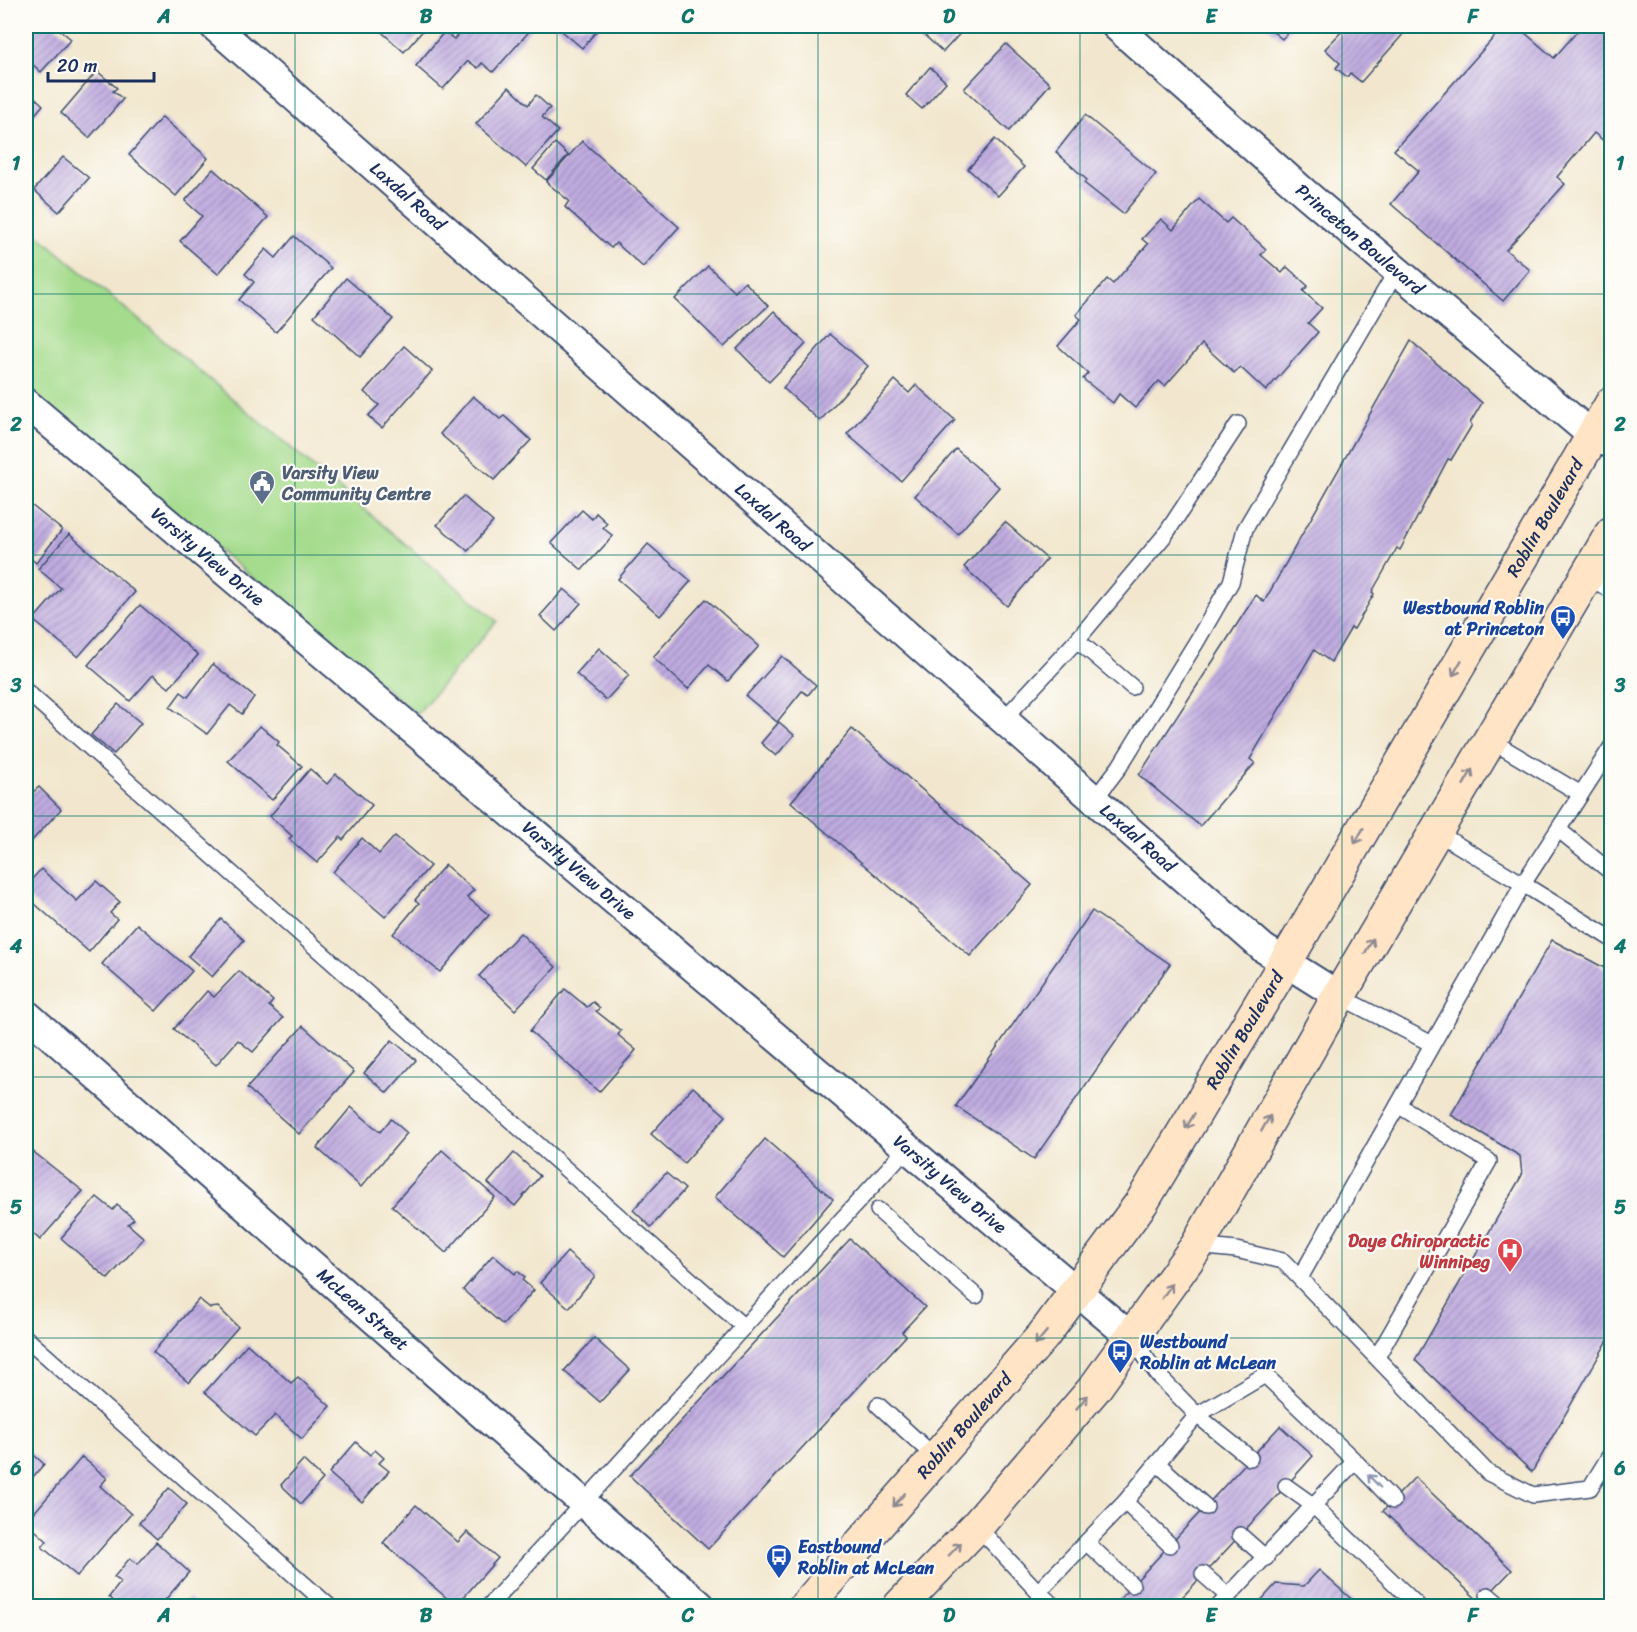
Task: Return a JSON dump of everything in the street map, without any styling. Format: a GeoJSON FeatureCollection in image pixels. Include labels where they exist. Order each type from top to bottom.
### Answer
{"type":"FeatureCollection","features":[{"type":"Feature","properties":{"kind":"main road","name":"Roblin Boulevard"},"geometry":{"type":"LineString","coordinates":[[806,1606],[1043,1336],[1142,1202],[1602,440],[1611,403]]}},
{"type":"Feature","properties":{"kind":"main road"},"geometry":{"type":"LineString","coordinates":[[900,1606],[976,1526],[1094,1389],[1197,1246],[1339,996],[1490,740],[1599,584],[1611,533]]}},
{"type":"Feature","properties":{"kind":"street","name":"Laxdal Road"},"geometry":{"type":"LineString","coordinates":[[214,26],[1263,948],[1339,996]]}},
{"type":"Feature","properties":{"kind":"street","name":"Princeton Boulevard"},"geometry":{"type":"LineString","coordinates":[[1116,26],[1306,194],[1602,440]]}},
{"type":"Feature","properties":{"kind":"street","name":"Varsity View Drive"},"geometry":{"type":"LineString","coordinates":[[26,403],[1132,1338]]}},
{"type":"Feature","properties":{"kind":"street","name":"McLean Street"},"geometry":{"type":"LineString","coordinates":[[26,1014],[701,1606]]}},
{"type":"Feature","properties":{"kind":"lane"},"geometry":{"type":"LineString","coordinates":[[1094,800],[1120,766],[1203,631],[1231,582],[1245,529],[1397,270]]}},
{"type":"Feature","properties":{"kind":"lane"},"geometry":{"type":"LineString","coordinates":[[1003,720],[1077,640],[1165,535],[1238,424]]}},
{"type":"Feature","properties":{"kind":"lane"},"geometry":{"type":"LineString","coordinates":[[1077,640],[1132,687]]}},
{"type":"Feature","properties":{"kind":"lane"},"geometry":{"type":"LineString","coordinates":[[26,690],[744,1326]]}},
{"type":"Feature","properties":{"kind":"lane"},"geometry":{"type":"LineString","coordinates":[[1490,740],[1581,794]]}},
{"type":"Feature","properties":{"kind":"lane"},"geometry":{"type":"LineString","coordinates":[[1300,1278],[1523,884],[1611,746]]}},
{"type":"Feature","properties":{"kind":"lane"},"geometry":{"type":"LineString","coordinates":[[1559,830],[1611,873]]}},
{"type":"Feature","properties":{"kind":"lane"},"geometry":{"type":"LineString","coordinates":[[1436,832],[1610,938]]}},
{"type":"Feature","properties":{"kind":"lane"},"geometry":{"type":"LineString","coordinates":[[1339,996],[1432,1044]]}},
{"type":"Feature","properties":{"kind":"lane"},"geometry":{"type":"LineString","coordinates":[[1377,1357],[1489,1161],[1398,1105]]}},
{"type":"Feature","properties":{"kind":"lane"},"geometry":{"type":"LineString","coordinates":[[489,1606],[907,1148]]}},
{"type":"Feature","properties":{"kind":"lane"},"geometry":{"type":"LineString","coordinates":[[878,1210],[976,1296]]}},
{"type":"Feature","properties":{"kind":"lane"},"geometry":{"type":"LineString","coordinates":[[1197,1246],[1236,1250],[1283,1261],[1488,1473],[1533,1495],[1590,1488],[1611,1452]]}},
{"type":"Feature","properties":{"kind":"lane"},"geometry":{"type":"LineString","coordinates":[[26,1338],[329,1606]]}},
{"type":"Feature","properties":{"kind":"lane"},"geometry":{"type":"LineString","coordinates":[[1132,1338],[1158,1375],[1197,1415],[1250,1458]]}},
{"type":"Feature","properties":{"kind":"lane"},"geometry":{"type":"LineString","coordinates":[[1038,1593],[1125,1502],[1197,1415],[1266,1375],[1393,1501]]}},
{"type":"Feature","properties":{"kind":"lane"},"geometry":{"type":"LineString","coordinates":[[878,1405],[936,1458]]}},
{"type":"Feature","properties":{"kind":"lane"},"geometry":{"type":"LineString","coordinates":[[1203,1574],[1224,1601],[1354,1461]]}},
{"type":"Feature","properties":{"kind":"lane"},"geometry":{"type":"LineString","coordinates":[[1156,1463],[1206,1506]]}},
{"type":"Feature","properties":{"kind":"lane"},"geometry":{"type":"LineString","coordinates":[[1286,1486],[1314,1506],[1418,1606]]}},
{"type":"Feature","properties":{"kind":"lane"},"geometry":{"type":"LineString","coordinates":[[1125,1502],[1170,1545]]}},
{"type":"Feature","properties":{"kind":"lane"},"geometry":{"type":"LineString","coordinates":[[976,1526],[1038,1593],[1054,1606]]}},
{"type":"Feature","properties":{"kind":"lane"},"geometry":{"type":"LineString","coordinates":[[1240,1535],[1266,1558]]}},
{"type":"Feature","properties":{"kind":"lane"},"geometry":{"type":"LineString","coordinates":[[1087,1544],[1132,1585]]}},
{"type":"Feature","properties":{"kind":"lane"},"geometry":{"type":"LineString","coordinates":[[1488,1595],[1501,1606]]}},
{"type":"Feature","properties":{"kind":"green space","name":"Varsity View Community Centre"},"geometry":{"type":"Polygon","coordinates":[[[26,225],[497,621],[417,714],[26,390],[26,225]]]}},
{"type":"Feature","properties":{"kind":"building"},"geometry":{"type":"Polygon","coordinates":[[[26,26],[55,26],[71,39],[41,72],[31,63],[26,69],[26,26]]]}},
{"type":"Feature","properties":{"kind":"building"},"geometry":{"type":"Polygon","coordinates":[[[375,26],[427,26],[404,52],[375,26]]]}},
{"type":"Feature","properties":{"kind":"building"},"geometry":{"type":"Polygon","coordinates":[[[466,26],[534,26],[493,72],[482,63],[478,68],[468,61],[443,89],[416,66],[444,32],[454,39],[466,26]]]}},
{"type":"Feature","properties":{"kind":"building"},"geometry":{"type":"Polygon","coordinates":[[[556,26],[601,26],[582,48],[556,26]]]}},
{"type":"Feature","properties":{"kind":"building"},"geometry":{"type":"Polygon","coordinates":[[[914,26],[967,26],[943,52],[914,26]]]}},
{"type":"Feature","properties":{"kind":"building"},"geometry":{"type":"Polygon","coordinates":[[[1266,26],[1294,26],[1282,39],[1266,26]]]}},
{"type":"Feature","properties":{"kind":"building"},"geometry":{"type":"Polygon","coordinates":[[[1347,26],[1399,26],[1406,31],[1361,82],[1350,73],[1347,77],[1336,68],[1340,63],[1325,49],[1347,26]]]}},
{"type":"Feature","properties":{"kind":"building"},"geometry":{"type":"Polygon","coordinates":[[[1504,26],[1517,26],[1554,58],[1582,26],[1612,26],[1612,132],[1604,141],[1594,133],[1557,177],[1565,184],[1506,250],[1530,270],[1503,301],[1391,204],[1419,171],[1394,150],[1504,26]]]}},
{"type":"Feature","properties":{"kind":"building"},"geometry":{"type":"Polygon","coordinates":[[[1006,44],[1050,84],[1009,131],[964,89],[1006,44]]]}},
{"type":"Feature","properties":{"kind":"building"},"geometry":{"type":"Polygon","coordinates":[[[930,67],[946,82],[922,109],[906,95],[930,67]]]}},
{"type":"Feature","properties":{"kind":"building"},"geometry":{"type":"Polygon","coordinates":[[[97,71],[117,88],[113,91],[123,99],[89,138],[61,113],[97,71]]]}},
{"type":"Feature","properties":{"kind":"building"},"geometry":{"type":"Polygon","coordinates":[[[509,87],[528,105],[536,95],[550,108],[542,117],[558,131],[526,167],[476,124],[509,87]]]}},
{"type":"Feature","properties":{"kind":"building"},"geometry":{"type":"Polygon","coordinates":[[[27,90],[43,105],[26,125],[26,92],[27,90]]]}},
{"type":"Feature","properties":{"kind":"building"},"geometry":{"type":"Polygon","coordinates":[[[1085,115],[1156,174],[1123,214],[1084,183],[1087,180],[1056,152],[1085,115]]]}},
{"type":"Feature","properties":{"kind":"building"},"geometry":{"type":"Polygon","coordinates":[[[162,117],[208,158],[176,196],[129,155],[162,117]]]}},
{"type":"Feature","properties":{"kind":"building"},"geometry":{"type":"Polygon","coordinates":[[[995,139],[1024,167],[998,196],[968,169],[995,139]]]}},
{"type":"Feature","properties":{"kind":"building"},"geometry":{"type":"Polygon","coordinates":[[[582,141],[679,227],[643,267],[616,243],[611,248],[565,207],[569,201],[546,182],[582,141]]]}},
{"type":"Feature","properties":{"kind":"building"},"geometry":{"type":"Polygon","coordinates":[[[555,143],[568,155],[546,180],[533,169],[555,143]]]}},
{"type":"Feature","properties":{"kind":"building"},"geometry":{"type":"Polygon","coordinates":[[[63,157],[89,178],[59,212],[34,190],[63,157]]]}},
{"type":"Feature","properties":{"kind":"building"},"geometry":{"type":"Polygon","coordinates":[[[213,169],[268,217],[218,274],[180,241],[202,216],[185,201],[213,169]]]}},
{"type":"Feature","properties":{"kind":"building"},"geometry":{"type":"Polygon","coordinates":[[[1199,199],[1226,223],[1231,218],[1266,249],[1261,255],[1282,273],[1287,267],[1308,286],[1303,291],[1322,308],[1308,323],[1318,332],[1266,391],[1240,367],[1234,373],[1202,344],[1165,386],[1159,381],[1135,408],[1119,394],[1113,403],[1083,379],[1088,373],[1058,346],[1081,319],[1076,315],[1107,279],[1113,284],[1148,244],[1142,239],[1161,219],[1173,230],[1199,199]]]}},
{"type":"Feature","properties":{"kind":"building"},"geometry":{"type":"Polygon","coordinates":[[[294,236],[331,268],[276,332],[239,300],[254,282],[245,274],[266,249],[276,258],[294,236]]]}},
{"type":"Feature","properties":{"kind":"building"},"geometry":{"type":"Polygon","coordinates":[[[708,266],[735,292],[745,282],[768,306],[724,347],[675,299],[708,266]]]}},
{"type":"Feature","properties":{"kind":"building"},"geometry":{"type":"Polygon","coordinates":[[[346,278],[393,319],[360,357],[314,316],[346,278]]]}},
{"type":"Feature","properties":{"kind":"building"},"geometry":{"type":"Polygon","coordinates":[[[774,311],[806,344],[769,382],[737,349],[774,311]]]}},
{"type":"Feature","properties":{"kind":"building"},"geometry":{"type":"Polygon","coordinates":[[[830,334],[868,366],[820,421],[783,388],[830,334]]]}},
{"type":"Feature","properties":{"kind":"building"},"geometry":{"type":"Polygon","coordinates":[[[1411,341],[1482,403],[1451,460],[1448,459],[1400,550],[1397,548],[1372,592],[1374,594],[1354,629],[1351,628],[1331,662],[1314,650],[1250,759],[1255,763],[1200,826],[1139,775],[1256,595],[1264,602],[1411,341]]]}},
{"type":"Feature","properties":{"kind":"building"},"geometry":{"type":"Polygon","coordinates":[[[404,346],[432,371],[382,428],[368,416],[379,405],[364,392],[404,346]]]}},
{"type":"Feature","properties":{"kind":"building"},"geometry":{"type":"Polygon","coordinates":[[[895,380],[909,393],[916,385],[955,420],[901,481],[847,434],[895,380]]]}},
{"type":"Feature","properties":{"kind":"building"},"geometry":{"type":"Polygon","coordinates":[[[473,396],[500,419],[504,416],[531,440],[494,480],[440,434],[473,396]]]}},
{"type":"Feature","properties":{"kind":"building"},"geometry":{"type":"Polygon","coordinates":[[[956,449],[999,487],[958,534],[915,496],[956,449]]]}},
{"type":"Feature","properties":{"kind":"building"},"geometry":{"type":"Polygon","coordinates":[[[463,496],[493,522],[468,551],[437,525],[463,496]]]}},
{"type":"Feature","properties":{"kind":"building"},"geometry":{"type":"Polygon","coordinates":[[[31,505],[62,530],[36,563],[26,554],[26,511],[31,505]]]}},
{"type":"Feature","properties":{"kind":"building"},"geometry":{"type":"Polygon","coordinates":[[[582,510],[592,519],[596,513],[607,523],[603,528],[613,536],[582,570],[551,543],[582,510]]]}},
{"type":"Feature","properties":{"kind":"building"},"geometry":{"type":"Polygon","coordinates":[[[1005,522],[1047,559],[1007,606],[964,567],[1005,522]]]}},
{"type":"Feature","properties":{"kind":"building"},"geometry":{"type":"Polygon","coordinates":[[[69,534],[135,592],[78,657],[33,620],[61,588],[38,569],[69,534]]]}},
{"type":"Feature","properties":{"kind":"building"},"geometry":{"type":"Polygon","coordinates":[[[648,544],[691,581],[660,616],[618,579],[648,544]]]}},
{"type":"Feature","properties":{"kind":"building"},"geometry":{"type":"Polygon","coordinates":[[[564,589],[581,603],[556,631],[540,616],[564,589]]]}},
{"type":"Feature","properties":{"kind":"building"},"geometry":{"type":"Polygon","coordinates":[[[706,599],[759,646],[728,681],[709,665],[688,689],[653,657],[706,599]]]}},
{"type":"Feature","properties":{"kind":"building"},"geometry":{"type":"Polygon","coordinates":[[[140,605],[198,655],[169,688],[153,675],[130,701],[88,665],[140,605]]]}},
{"type":"Feature","properties":{"kind":"building"},"geometry":{"type":"Polygon","coordinates":[[[599,648],[629,675],[606,700],[576,674],[599,648]]]}},
{"type":"Feature","properties":{"kind":"building"},"geometry":{"type":"Polygon","coordinates":[[[782,656],[816,685],[808,695],[802,691],[777,722],[746,696],[782,656]]]}},
{"type":"Feature","properties":{"kind":"building"},"geometry":{"type":"Polygon","coordinates":[[[213,664],[254,697],[242,714],[230,705],[207,734],[170,707],[181,692],[188,697],[213,664]]]}},
{"type":"Feature","properties":{"kind":"building"},"geometry":{"type":"Polygon","coordinates":[[[118,704],[141,723],[114,754],[91,735],[118,704]]]}},
{"type":"Feature","properties":{"kind":"building"},"geometry":{"type":"Polygon","coordinates":[[[779,722],[794,735],[776,756],[761,743],[779,722]]]}},
{"type":"Feature","properties":{"kind":"building"},"geometry":{"type":"Polygon","coordinates":[[[260,726],[279,742],[277,745],[302,766],[272,800],[228,761],[260,726]]]}},
{"type":"Feature","properties":{"kind":"building"},"geometry":{"type":"Polygon","coordinates":[[[852,729],[1032,885],[970,956],[791,802],[852,729]]]}},
{"type":"Feature","properties":{"kind":"building"},"geometry":{"type":"Polygon","coordinates":[[[310,769],[327,784],[336,774],[372,805],[343,840],[340,837],[317,863],[289,839],[292,836],[270,816],[310,769]]]}},
{"type":"Feature","properties":{"kind":"building"},"geometry":{"type":"Polygon","coordinates":[[[26,785],[33,792],[39,787],[61,809],[26,847],[26,785]]]}},
{"type":"Feature","properties":{"kind":"building"},"geometry":{"type":"Polygon","coordinates":[[[395,836],[430,866],[385,917],[333,872],[362,838],[379,854],[395,836]]]}},
{"type":"Feature","properties":{"kind":"building"},"geometry":{"type":"Polygon","coordinates":[[[445,865],[474,890],[467,897],[489,915],[440,972],[393,934],[419,903],[415,900],[445,865]]]}},
{"type":"Feature","properties":{"kind":"building"},"geometry":{"type":"Polygon","coordinates":[[[41,869],[77,901],[96,881],[120,902],[110,913],[117,919],[89,952],[26,896],[26,886],[41,869]]]}},
{"type":"Feature","properties":{"kind":"building"},"geometry":{"type":"Polygon","coordinates":[[[1092,911],[1170,964],[1034,1159],[956,1106],[1092,911]]]}},
{"type":"Feature","properties":{"kind":"building"},"geometry":{"type":"Polygon","coordinates":[[[221,919],[244,940],[212,977],[188,956],[221,919]]]}},
{"type":"Feature","properties":{"kind":"building"},"geometry":{"type":"Polygon","coordinates":[[[137,924],[192,971],[156,1011],[102,964],[137,924]]]}},
{"type":"Feature","properties":{"kind":"building"},"geometry":{"type":"Polygon","coordinates":[[[520,933],[556,967],[515,1010],[479,976],[520,933]]]}},
{"type":"Feature","properties":{"kind":"building"},"geometry":{"type":"Polygon","coordinates":[[[1552,940],[1612,972],[1612,1333],[1532,1472],[1415,1360],[1522,1175],[1520,1156],[1451,1115],[1552,940]]]}},
{"type":"Feature","properties":{"kind":"building"},"geometry":{"type":"Polygon","coordinates":[[[239,971],[273,1001],[269,1006],[283,1018],[253,1052],[238,1040],[216,1065],[174,1029],[207,991],[214,997],[239,971]]]}},
{"type":"Feature","properties":{"kind":"building"},"geometry":{"type":"Polygon","coordinates":[[[565,989],[587,1007],[593,1002],[600,1008],[596,1011],[621,1031],[618,1035],[636,1050],[599,1092],[530,1031],[565,989]]]}},
{"type":"Feature","properties":{"kind":"building"},"geometry":{"type":"Polygon","coordinates":[[[303,1026],[354,1072],[299,1134],[247,1088],[303,1026]]]}},
{"type":"Feature","properties":{"kind":"building"},"geometry":{"type":"Polygon","coordinates":[[[392,1040],[416,1060],[387,1093],[364,1073],[392,1040]]]}},
{"type":"Feature","properties":{"kind":"building"},"geometry":{"type":"Polygon","coordinates":[[[693,1087],[726,1116],[684,1163],[651,1134],[693,1087]]]}},
{"type":"Feature","properties":{"kind":"building"},"geometry":{"type":"Polygon","coordinates":[[[351,1107],[380,1132],[391,1119],[407,1133],[361,1187],[317,1148],[351,1107]]]}},
{"type":"Feature","properties":{"kind":"building"},"geometry":{"type":"Polygon","coordinates":[[[765,1139],[833,1199],[783,1257],[715,1197],[765,1139]]]}},
{"type":"Feature","properties":{"kind":"building"},"geometry":{"type":"Polygon","coordinates":[[[31,1150],[83,1191],[40,1240],[26,1227],[26,1157],[31,1150]]]}},
{"type":"Feature","properties":{"kind":"building"},"geometry":{"type":"Polygon","coordinates":[[[442,1150],[495,1197],[446,1253],[392,1206],[442,1150]]]}},
{"type":"Feature","properties":{"kind":"building"},"geometry":{"type":"Polygon","coordinates":[[[514,1153],[540,1176],[515,1206],[488,1183],[514,1153]]]}},
{"type":"Feature","properties":{"kind":"building"},"geometry":{"type":"Polygon","coordinates":[[[666,1173],[685,1189],[651,1227],[633,1210],[666,1173]]]}},
{"type":"Feature","properties":{"kind":"building"},"geometry":{"type":"Polygon","coordinates":[[[97,1197],[113,1210],[117,1205],[134,1219],[128,1224],[144,1238],[108,1279],[61,1238],[97,1197]]]}},
{"type":"Feature","properties":{"kind":"building"},"geometry":{"type":"Polygon","coordinates":[[[850,1239],[925,1307],[902,1332],[906,1336],[708,1549],[630,1476],[850,1239]]]}},
{"type":"Feature","properties":{"kind":"building"},"geometry":{"type":"Polygon","coordinates":[[[567,1252],[595,1276],[569,1308],[540,1283],[567,1252]]]}},
{"type":"Feature","properties":{"kind":"building"},"geometry":{"type":"Polygon","coordinates":[[[493,1255],[515,1274],[517,1271],[525,1277],[522,1280],[534,1290],[503,1325],[463,1290],[493,1255]]]}},
{"type":"Feature","properties":{"kind":"building"},"geometry":{"type":"Polygon","coordinates":[[[199,1299],[210,1308],[218,1307],[238,1327],[189,1383],[153,1352],[199,1299]]]}},
{"type":"Feature","properties":{"kind":"building"},"geometry":{"type":"Polygon","coordinates":[[[594,1338],[630,1370],[600,1402],[564,1371],[594,1338]]]}},
{"type":"Feature","properties":{"kind":"building"},"geometry":{"type":"Polygon","coordinates":[[[247,1344],[291,1383],[298,1377],[330,1406],[302,1439],[275,1415],[255,1436],[205,1392],[247,1344]]]}},
{"type":"Feature","properties":{"kind":"building"},"geometry":{"type":"Polygon","coordinates":[[[1280,1426],[1313,1456],[1286,1486],[1174,1606],[1113,1606],[1280,1426]]]}},
{"type":"Feature","properties":{"kind":"building"},"geometry":{"type":"Polygon","coordinates":[[[356,1442],[370,1455],[375,1450],[384,1458],[379,1463],[389,1471],[362,1502],[329,1473],[356,1442]]]}},
{"type":"Feature","properties":{"kind":"building"},"geometry":{"type":"Polygon","coordinates":[[[26,1448],[44,1464],[26,1485],[26,1448]]]}},
{"type":"Feature","properties":{"kind":"building"},"geometry":{"type":"Polygon","coordinates":[[[82,1457],[107,1478],[100,1486],[131,1514],[77,1576],[42,1547],[47,1541],[26,1522],[82,1457]]]}},
{"type":"Feature","properties":{"kind":"building"},"geometry":{"type":"Polygon","coordinates":[[[303,1460],[323,1479],[301,1504],[281,1485],[303,1460]]]}},
{"type":"Feature","properties":{"kind":"building"},"geometry":{"type":"Polygon","coordinates":[[[1415,1477],[1512,1570],[1488,1595],[1483,1605],[1383,1511],[1415,1477]]]}},
{"type":"Feature","properties":{"kind":"building"},"geometry":{"type":"Polygon","coordinates":[[[169,1488],[187,1504],[157,1539],[139,1523],[169,1488]]]}},
{"type":"Feature","properties":{"kind":"building"},"geometry":{"type":"Polygon","coordinates":[[[416,1505],[458,1542],[467,1532],[498,1558],[456,1606],[383,1543],[416,1505]]]}},
{"type":"Feature","properties":{"kind":"building"},"geometry":{"type":"Polygon","coordinates":[[[156,1542],[189,1572],[160,1606],[120,1606],[109,1597],[121,1582],[114,1577],[130,1558],[138,1564],[156,1542]]]}},
{"type":"Feature","properties":{"kind":"building"},"geometry":{"type":"Polygon","coordinates":[[[1319,1570],[1359,1606],[1256,1606],[1276,1584],[1304,1586],[1319,1570]]]}},
{"type":"Feature","properties":{"kind":"building"},"geometry":{"type":"Polygon","coordinates":[[[189,1598],[199,1606],[182,1606],[189,1598]]]}},
{"type":"Feature","properties":{"kind":"place","name":"Varsity View Community Centre"},"geometry":{"type":"Point","coordinates":[262,506]}},
{"type":"Feature","properties":{"kind":"place","name":"Westbound Roblin at Princeton"},"geometry":{"type":"Point","coordinates":[1563,641]}},
{"type":"Feature","properties":{"kind":"place","name":"Daye Chiropractic Winnipeg"},"geometry":{"type":"Point","coordinates":[1510,1274]}},
{"type":"Feature","properties":{"kind":"place","name":"Westbound Roblin at McLean"},"geometry":{"type":"Point","coordinates":[1120,1375]}},
{"type":"Feature","properties":{"kind":"place","name":"Eastbound Roblin at McLean"},"geometry":{"type":"Point","coordinates":[779,1580]}}]}
